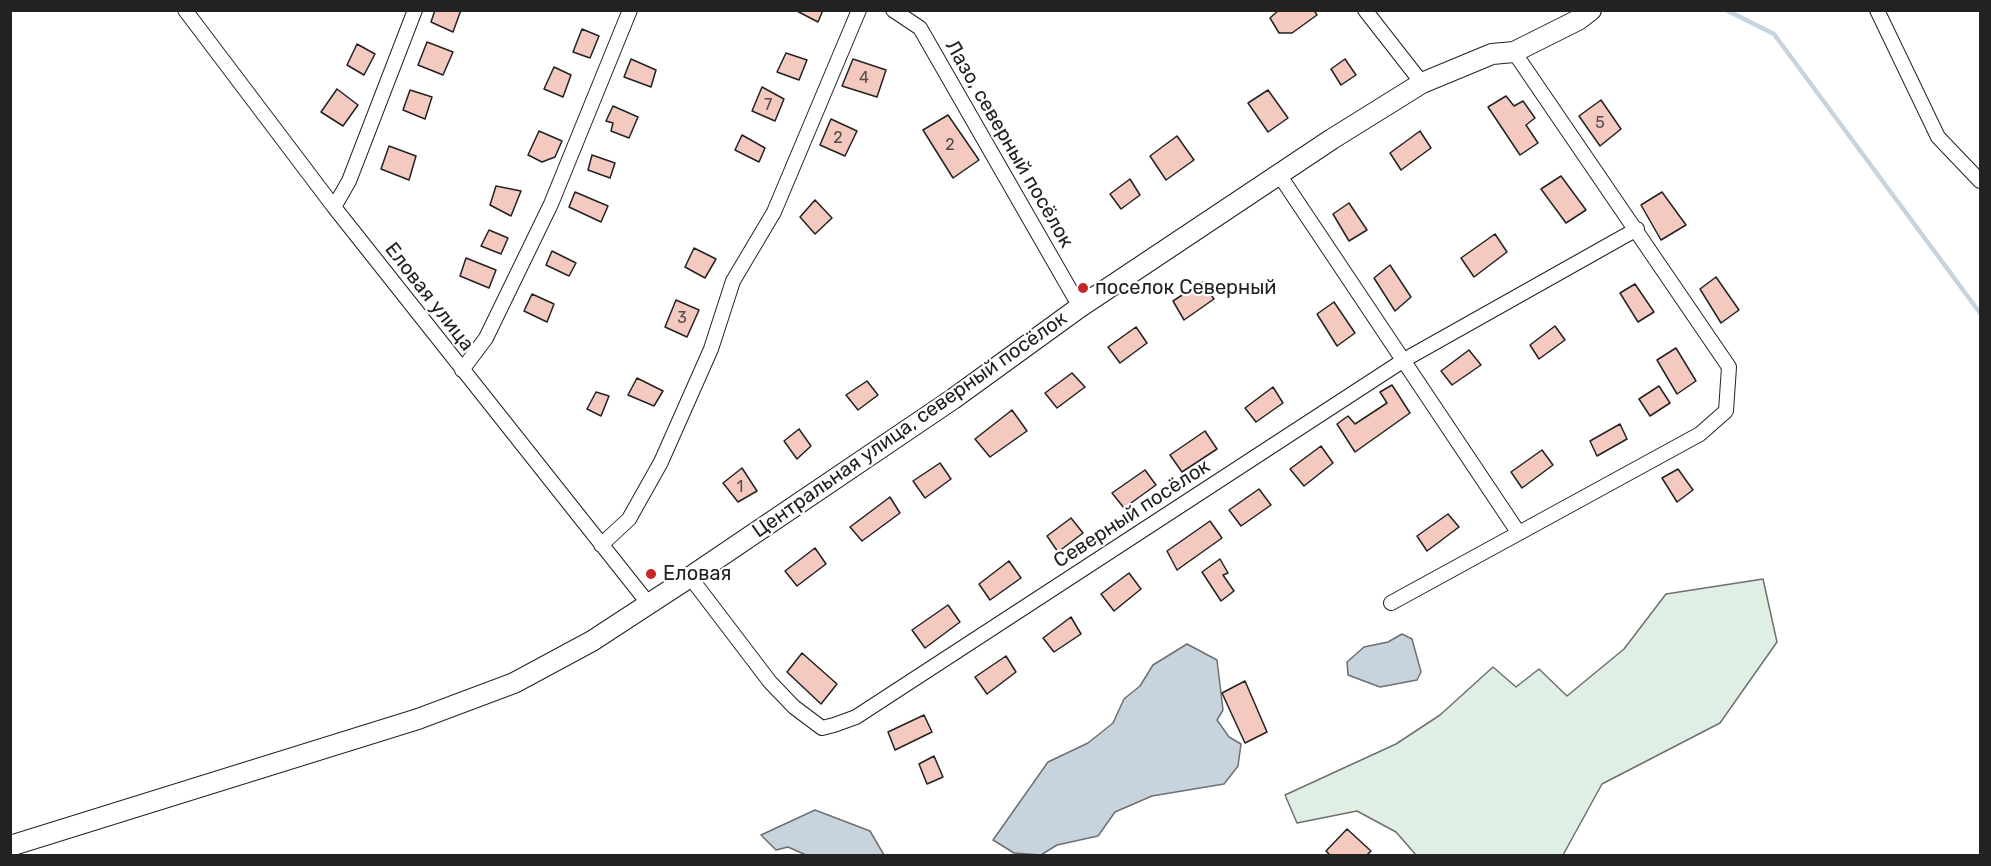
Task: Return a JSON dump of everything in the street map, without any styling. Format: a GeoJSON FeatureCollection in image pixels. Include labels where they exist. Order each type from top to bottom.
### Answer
{"type":"FeatureCollection","features":[{"type":"Feature","properties":{"kind":"street","name":"Еловая улица"},"geometry":{"type":"LineString","coordinates":[[185,10],[334,207],[648,603]]}},
{"type":"Feature","properties":{"kind":"street"},"geometry":{"type":"LineString","coordinates":[[334,207],[349,181],[416,10]]}},
{"type":"Feature","properties":{"kind":"street"},"geometry":{"type":"LineString","coordinates":[[462,370],[486,338],[551,204],[630,10]]}},
{"type":"Feature","properties":{"kind":"street"},"geometry":{"type":"LineString","coordinates":[[601,545],[629,519],[661,462],[711,349],[733,281],[774,212],[860,10]]}},
{"type":"Feature","properties":{"kind":"street","name":"Лазо, северный посёлок"},"geometry":{"type":"LineString","coordinates":[[894,10],[920,28],[1080,307]]}},
{"type":"Feature","properties":{"kind":"street"},"geometry":{"type":"LineString","coordinates":[[1365,10],[1422,83]]}},
{"type":"Feature","properties":{"kind":"street","name":"Центральная улица, северный посёлок"},"geometry":{"type":"LineString","coordinates":[[10,846],[418,719],[514,683],[592,641],[690,577],[953,399],[1080,307],[1278,173],[1422,83],[1492,54],[1514,52],[1591,10]]}},
{"type":"Feature","properties":{"kind":"street"},"geometry":{"type":"LineString","coordinates":[[1877,10],[1938,137],[1980,181]]}},
{"type":"Feature","properties":{"kind":"street"},"geometry":{"type":"LineString","coordinates":[[1391,603],[1700,434],[1726,411],[1729,367],[1637,229],[1514,52]]}},
{"type":"Feature","properties":{"kind":"street"},"geometry":{"type":"LineString","coordinates":[[1278,173],[1518,532]]}},
{"type":"Feature","properties":{"kind":"street","name":"Северный посёлок"},"geometry":{"type":"LineString","coordinates":[[690,577],[770,682],[794,707],[822,728],[856,717],[1404,360],[1637,229]]}},
{"type":"Feature","properties":{"kind":"green space"},"geometry":{"type":"Polygon","coordinates":[[[1763,579],[1777,642],[1720,723],[1602,784],[1563,855],[1416,855],[1396,832],[1357,811],[1297,823],[1285,795],[1396,744],[1440,715],[1493,667],[1516,687],[1539,669],[1567,696],[1624,649],[1666,594],[1763,579]]]}},
{"type":"Feature","properties":{"kind":"shaded area"},"geometry":{"type":"Polygon","coordinates":[[[1402,634],[1412,639],[1421,672],[1417,680],[1380,687],[1348,675],[1347,662],[1364,647],[1388,642],[1402,634]]]}},
{"type":"Feature","properties":{"kind":"shaded area"},"geometry":{"type":"Polygon","coordinates":[[[1187,644],[1217,660],[1223,710],[1217,720],[1229,737],[1241,744],[1238,766],[1224,784],[1152,796],[1115,812],[1098,836],[1057,845],[1041,855],[1014,853],[993,840],[1048,762],[1088,743],[1113,723],[1124,699],[1140,686],[1153,665],[1187,644]]]}},
{"type":"Feature","properties":{"kind":"shaded area"},"geometry":{"type":"Polygon","coordinates":[[[815,810],[870,831],[884,855],[806,855],[788,847],[776,850],[761,835],[815,810]]]}},
{"type":"Feature","properties":{"kind":"building"},"geometry":{"type":"Polygon","coordinates":[[[435,10],[461,10],[453,32],[431,22],[435,10]]]}},
{"type":"Feature","properties":{"kind":"building"},"geometry":{"type":"Polygon","coordinates":[[[795,10],[823,10],[818,22],[795,10]]]}},
{"type":"Feature","properties":{"kind":"building"},"geometry":{"type":"Polygon","coordinates":[[[1279,10],[1314,10],[1317,15],[1292,33],[1279,33],[1270,18],[1279,10]]]}},
{"type":"Feature","properties":{"kind":"building"},"geometry":{"type":"Polygon","coordinates":[[[582,29],[599,36],[590,58],[573,52],[582,29]]]}},
{"type":"Feature","properties":{"kind":"building"},"geometry":{"type":"Polygon","coordinates":[[[427,42],[453,52],[443,75],[418,65],[427,42]]]}},
{"type":"Feature","properties":{"kind":"building"},"geometry":{"type":"Polygon","coordinates":[[[357,44],[375,54],[364,75],[347,65],[357,44]]]}},
{"type":"Feature","properties":{"kind":"building"},"geometry":{"type":"Polygon","coordinates":[[[786,53],[807,60],[799,80],[777,72],[786,53]]]}},
{"type":"Feature","properties":{"kind":"building"},"geometry":{"type":"Polygon","coordinates":[[[631,59],[656,70],[651,87],[624,77],[631,59]]]}},
{"type":"Feature","properties":{"kind":"building"},"geometry":{"type":"Polygon","coordinates":[[[853,59],[886,70],[877,97],[842,86],[853,59]]]}},
{"type":"Feature","properties":{"kind":"building"},"geometry":{"type":"Polygon","coordinates":[[[1345,59],[1356,75],[1341,85],[1331,69],[1345,59]]]}},
{"type":"Feature","properties":{"kind":"building"},"geometry":{"type":"Polygon","coordinates":[[[554,67],[571,75],[563,97],[544,89],[554,67]]]}},
{"type":"Feature","properties":{"kind":"building"},"geometry":{"type":"Polygon","coordinates":[[[762,87],[784,99],[775,121],[752,111],[762,87]]]}},
{"type":"Feature","properties":{"kind":"building"},"geometry":{"type":"Polygon","coordinates":[[[337,89],[358,105],[343,126],[321,112],[337,89]]]}},
{"type":"Feature","properties":{"kind":"building"},"geometry":{"type":"Polygon","coordinates":[[[410,90],[432,97],[425,119],[403,110],[410,90]]]}},
{"type":"Feature","properties":{"kind":"building"},"geometry":{"type":"Polygon","coordinates":[[[1268,90],[1288,118],[1268,132],[1248,103],[1268,90]]]}},
{"type":"Feature","properties":{"kind":"building"},"geometry":{"type":"Polygon","coordinates":[[[1506,96],[1514,106],[1523,101],[1535,118],[1526,125],[1538,143],[1520,155],[1488,107],[1506,96]]]}},
{"type":"Feature","properties":{"kind":"building"},"geometry":{"type":"Polygon","coordinates":[[[1601,100],[1621,129],[1600,146],[1579,116],[1601,100]]]}},
{"type":"Feature","properties":{"kind":"building"},"geometry":{"type":"Polygon","coordinates":[[[613,106],[638,117],[629,138],[611,131],[613,123],[606,121],[613,106]]]}},
{"type":"Feature","properties":{"kind":"building"},"geometry":{"type":"Polygon","coordinates":[[[948,115],[979,160],[953,178],[923,130],[948,115]]]}},
{"type":"Feature","properties":{"kind":"building"},"geometry":{"type":"Polygon","coordinates":[[[831,119],[857,131],[845,156],[820,145],[831,119]]]}},
{"type":"Feature","properties":{"kind":"building"},"geometry":{"type":"Polygon","coordinates":[[[539,131],[562,141],[555,157],[542,162],[528,155],[539,131]]]}},
{"type":"Feature","properties":{"kind":"building"},"geometry":{"type":"Polygon","coordinates":[[[1420,131],[1431,148],[1401,170],[1390,153],[1420,131]]]}},
{"type":"Feature","properties":{"kind":"building"},"geometry":{"type":"Polygon","coordinates":[[[742,135],[765,148],[759,162],[735,150],[742,135]]]}},
{"type":"Feature","properties":{"kind":"building"},"geometry":{"type":"Polygon","coordinates":[[[1177,136],[1194,160],[1166,180],[1150,156],[1177,136]]]}},
{"type":"Feature","properties":{"kind":"building"},"geometry":{"type":"Polygon","coordinates":[[[389,146],[416,156],[409,180],[381,169],[389,146]]]}},
{"type":"Feature","properties":{"kind":"building"},"geometry":{"type":"Polygon","coordinates":[[[592,155],[615,163],[610,178],[588,170],[592,155]]]}},
{"type":"Feature","properties":{"kind":"building"},"geometry":{"type":"Polygon","coordinates":[[[1561,176],[1586,210],[1566,223],[1541,189],[1561,176]]]}},
{"type":"Feature","properties":{"kind":"building"},"geometry":{"type":"Polygon","coordinates":[[[1130,179],[1140,195],[1121,209],[1110,194],[1130,179]]]}},
{"type":"Feature","properties":{"kind":"building"},"geometry":{"type":"Polygon","coordinates":[[[496,186],[521,191],[511,216],[490,205],[496,186]]]}},
{"type":"Feature","properties":{"kind":"building"},"geometry":{"type":"Polygon","coordinates":[[[575,192],[608,206],[601,222],[569,207],[575,192]]]}},
{"type":"Feature","properties":{"kind":"building"},"geometry":{"type":"Polygon","coordinates":[[[1662,192],[1686,225],[1661,240],[1641,205],[1662,192]]]}},
{"type":"Feature","properties":{"kind":"building"},"geometry":{"type":"Polygon","coordinates":[[[815,200],[832,218],[815,234],[800,217],[815,200]]]}},
{"type":"Feature","properties":{"kind":"building"},"geometry":{"type":"Polygon","coordinates":[[[1349,203],[1367,230],[1349,241],[1333,214],[1349,203]]]}},
{"type":"Feature","properties":{"kind":"building"},"geometry":{"type":"Polygon","coordinates":[[[489,230],[508,238],[501,254],[481,246],[489,230]]]}},
{"type":"Feature","properties":{"kind":"building"},"geometry":{"type":"Polygon","coordinates":[[[1495,234],[1507,252],[1474,277],[1461,258],[1495,234]]]}},
{"type":"Feature","properties":{"kind":"building"},"geometry":{"type":"Polygon","coordinates":[[[694,248],[716,259],[705,278],[685,267],[694,248]]]}},
{"type":"Feature","properties":{"kind":"building"},"geometry":{"type":"Polygon","coordinates":[[[552,251],[576,263],[569,276],[546,265],[552,251]]]}},
{"type":"Feature","properties":{"kind":"building"},"geometry":{"type":"Polygon","coordinates":[[[466,258],[496,270],[489,288],[460,276],[466,258]]]}},
{"type":"Feature","properties":{"kind":"building"},"geometry":{"type":"Polygon","coordinates":[[[1390,265],[1411,297],[1395,311],[1374,278],[1390,265]]]}},
{"type":"Feature","properties":{"kind":"building"},"geometry":{"type":"Polygon","coordinates":[[[1716,277],[1739,310],[1721,323],[1700,289],[1716,277]]]}},
{"type":"Feature","properties":{"kind":"building"},"geometry":{"type":"Polygon","coordinates":[[[1202,282],[1214,299],[1184,320],[1173,301],[1202,282]]]}},
{"type":"Feature","properties":{"kind":"building"},"geometry":{"type":"Polygon","coordinates":[[[1635,284],[1654,312],[1638,322],[1620,293],[1635,284]]]}},
{"type":"Feature","properties":{"kind":"building"},"geometry":{"type":"Polygon","coordinates":[[[532,294],[554,304],[547,322],[524,311],[532,294]]]}},
{"type":"Feature","properties":{"kind":"building"},"geometry":{"type":"Polygon","coordinates":[[[676,300],[699,310],[687,337],[665,327],[676,300]]]}},
{"type":"Feature","properties":{"kind":"building"},"geometry":{"type":"Polygon","coordinates":[[[1334,302],[1355,333],[1337,346],[1317,314],[1334,302]]]}},
{"type":"Feature","properties":{"kind":"building"},"geometry":{"type":"Polygon","coordinates":[[[1555,326],[1565,340],[1539,359],[1530,345],[1555,326]]]}},
{"type":"Feature","properties":{"kind":"building"},"geometry":{"type":"Polygon","coordinates":[[[1136,327],[1147,343],[1120,363],[1108,347],[1136,327]]]}},
{"type":"Feature","properties":{"kind":"building"},"geometry":{"type":"Polygon","coordinates":[[[1676,348],[1696,381],[1677,394],[1657,360],[1676,348]]]}},
{"type":"Feature","properties":{"kind":"building"},"geometry":{"type":"Polygon","coordinates":[[[1469,350],[1481,365],[1452,385],[1441,371],[1469,350]]]}},
{"type":"Feature","properties":{"kind":"building"},"geometry":{"type":"Polygon","coordinates":[[[1072,373],[1085,387],[1057,408],[1045,393],[1072,373]]]}},
{"type":"Feature","properties":{"kind":"building"},"geometry":{"type":"Polygon","coordinates":[[[637,378],[663,391],[654,406],[628,395],[637,378]]]}},
{"type":"Feature","properties":{"kind":"building"},"geometry":{"type":"Polygon","coordinates":[[[867,381],[878,395],[858,410],[846,395],[867,381]]]}},
{"type":"Feature","properties":{"kind":"building"},"geometry":{"type":"Polygon","coordinates":[[[1392,385],[1410,413],[1355,452],[1337,424],[1348,416],[1355,424],[1387,403],[1380,392],[1392,385]]]}},
{"type":"Feature","properties":{"kind":"building"},"geometry":{"type":"Polygon","coordinates":[[[1659,386],[1670,403],[1650,416],[1639,399],[1659,386]]]}},
{"type":"Feature","properties":{"kind":"building"},"geometry":{"type":"Polygon","coordinates":[[[1273,387],[1283,403],[1256,422],[1245,408],[1273,387]]]}},
{"type":"Feature","properties":{"kind":"building"},"geometry":{"type":"Polygon","coordinates":[[[596,392],[609,396],[601,416],[587,409],[596,392]]]}},
{"type":"Feature","properties":{"kind":"building"},"geometry":{"type":"Polygon","coordinates":[[[1012,410],[1027,431],[990,457],[975,439],[1012,410]]]}},
{"type":"Feature","properties":{"kind":"building"},"geometry":{"type":"Polygon","coordinates":[[[1620,424],[1627,439],[1597,456],[1590,441],[1620,424]]]}},
{"type":"Feature","properties":{"kind":"building"},"geometry":{"type":"Polygon","coordinates":[[[799,429],[811,446],[797,459],[784,441],[799,429]]]}},
{"type":"Feature","properties":{"kind":"building"},"geometry":{"type":"Polygon","coordinates":[[[1205,431],[1217,449],[1182,472],[1170,455],[1205,431]]]}},
{"type":"Feature","properties":{"kind":"building"},"geometry":{"type":"Polygon","coordinates":[[[1321,446],[1333,463],[1304,486],[1290,469],[1321,446]]]}},
{"type":"Feature","properties":{"kind":"building"},"geometry":{"type":"Polygon","coordinates":[[[1542,450],[1553,465],[1522,488],[1511,472],[1542,450]]]}},
{"type":"Feature","properties":{"kind":"building"},"geometry":{"type":"Polygon","coordinates":[[[940,463],[951,479],[925,498],[913,481],[940,463]]]}},
{"type":"Feature","properties":{"kind":"building"},"geometry":{"type":"Polygon","coordinates":[[[742,468],[757,491],[738,502],[723,483],[742,468]]]}},
{"type":"Feature","properties":{"kind":"building"},"geometry":{"type":"Polygon","coordinates":[[[1678,469],[1693,490],[1677,502],[1662,478],[1678,469]]]}},
{"type":"Feature","properties":{"kind":"building"},"geometry":{"type":"Polygon","coordinates":[[[1145,470],[1156,485],[1124,508],[1112,493],[1145,470]]]}},
{"type":"Feature","properties":{"kind":"building"},"geometry":{"type":"Polygon","coordinates":[[[1259,489],[1271,505],[1241,526],[1229,510],[1259,489]]]}},
{"type":"Feature","properties":{"kind":"building"},"geometry":{"type":"Polygon","coordinates":[[[890,497],[900,513],[862,541],[850,527],[890,497]]]}},
{"type":"Feature","properties":{"kind":"building"},"geometry":{"type":"Polygon","coordinates":[[[1448,514],[1459,527],[1427,551],[1417,536],[1448,514]]]}},
{"type":"Feature","properties":{"kind":"building"},"geometry":{"type":"Polygon","coordinates":[[[1071,518],[1083,533],[1058,552],[1047,536],[1071,518]]]}},
{"type":"Feature","properties":{"kind":"building"},"geometry":{"type":"Polygon","coordinates":[[[1210,521],[1222,538],[1177,570],[1167,551],[1210,521]]]}},
{"type":"Feature","properties":{"kind":"building"},"geometry":{"type":"Polygon","coordinates":[[[815,548],[826,564],[797,586],[785,571],[815,548]]]}},
{"type":"Feature","properties":{"kind":"building"},"geometry":{"type":"Polygon","coordinates":[[[1220,559],[1228,573],[1223,575],[1234,591],[1221,601],[1202,572],[1220,559]]]}},
{"type":"Feature","properties":{"kind":"building"},"geometry":{"type":"Polygon","coordinates":[[[1009,561],[1021,578],[990,600],[979,584],[1009,561]]]}},
{"type":"Feature","properties":{"kind":"building"},"geometry":{"type":"Polygon","coordinates":[[[1129,573],[1141,589],[1114,611],[1101,594],[1129,573]]]}},
{"type":"Feature","properties":{"kind":"building"},"geometry":{"type":"Polygon","coordinates":[[[948,605],[960,622],[925,648],[912,630],[948,605]]]}},
{"type":"Feature","properties":{"kind":"building"},"geometry":{"type":"Polygon","coordinates":[[[1071,617],[1081,634],[1054,652],[1043,638],[1071,617]]]}},
{"type":"Feature","properties":{"kind":"building"},"geometry":{"type":"Polygon","coordinates":[[[802,653],[837,684],[821,704],[787,672],[802,653]]]}},
{"type":"Feature","properties":{"kind":"building"},"geometry":{"type":"Polygon","coordinates":[[[1006,656],[1016,672],[987,694],[975,677],[1006,656]]]}},
{"type":"Feature","properties":{"kind":"building"},"geometry":{"type":"Polygon","coordinates":[[[1245,681],[1267,732],[1245,743],[1222,693],[1245,681]]]}},
{"type":"Feature","properties":{"kind":"building"},"geometry":{"type":"Polygon","coordinates":[[[924,715],[932,732],[895,750],[888,732],[924,715]]]}},
{"type":"Feature","properties":{"kind":"building"},"geometry":{"type":"Polygon","coordinates":[[[934,756],[943,777],[927,784],[919,764],[934,756]]]}},
{"type":"Feature","properties":{"kind":"building"},"geometry":{"type":"Polygon","coordinates":[[[1347,829],[1371,851],[1366,856],[1331,856],[1326,851],[1347,829]]]}},
{"type":"Feature","properties":{"kind":"waterway"},"geometry":{"type":"LineString","coordinates":[[1726,10],[1774,34],[1980,313]]}},
{"type":"Feature","properties":{"kind":"place","name":"поселок Северный"},"geometry":{"type":"Point","coordinates":[1083,288]}},
{"type":"Feature","properties":{"kind":"place","name":"Еловая"},"geometry":{"type":"Point","coordinates":[651,574]}}]}
